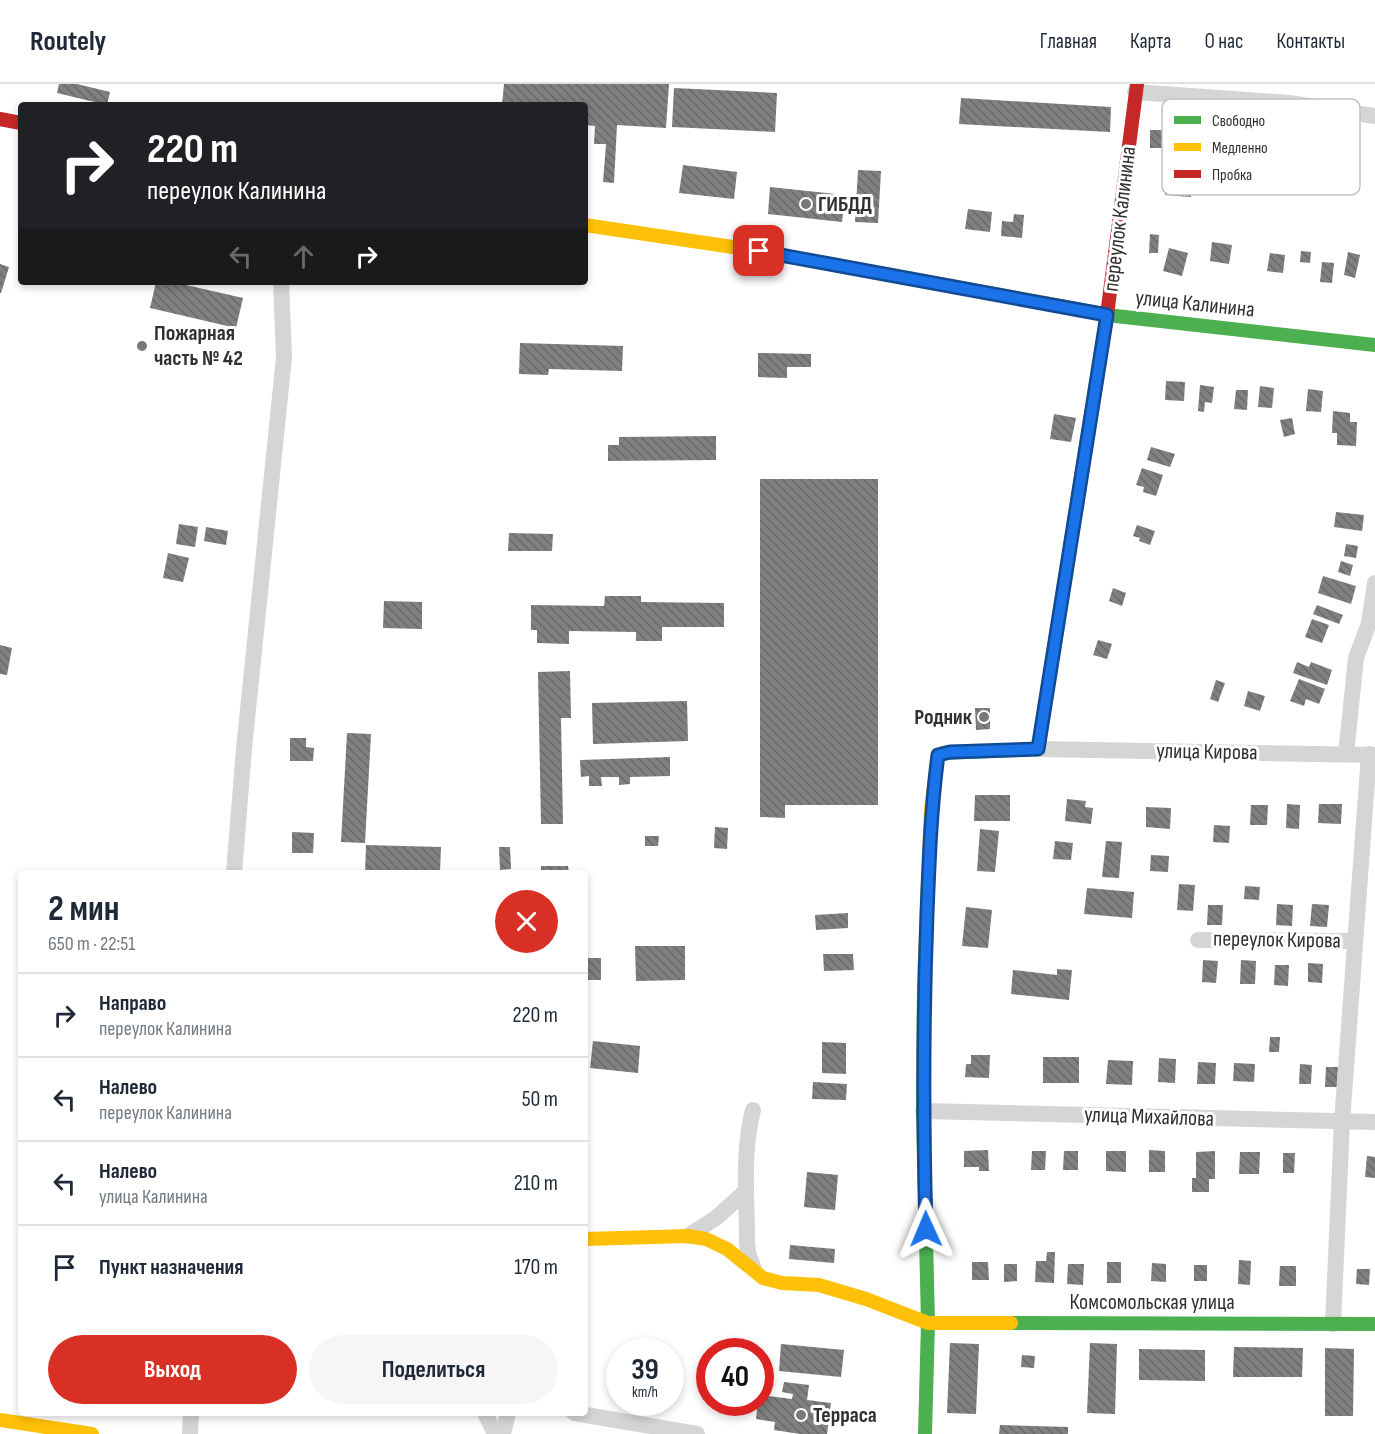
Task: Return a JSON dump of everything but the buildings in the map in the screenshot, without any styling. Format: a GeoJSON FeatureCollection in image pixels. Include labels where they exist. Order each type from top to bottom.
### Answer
{"type":"FeatureCollection","features":[{"type":"Feature","properties":{"kind":"street","name":"переулок Калинина"},"geometry":{"type":"LineString","coordinates":[[1038,749],[1107,315],[1136,88],[1248,99]]}},
{"type":"Feature","properties":{"kind":"street","name":"переулок Калинина"},"geometry":{"type":"LineString","coordinates":[[1360,114],[1375,116]]}},
{"type":"Feature","properties":{"kind":"street"},"geometry":{"type":"LineString","coordinates":[[0,119],[18,122]]}},
{"type":"Feature","properties":{"kind":"street","name":"улица Калинина"},"geometry":{"type":"LineString","coordinates":[[588,225],[759,251],[1107,315],[1375,345]]}},
{"type":"Feature","properties":{"kind":"street"},"geometry":{"type":"LineString","coordinates":[[234,870],[244,749],[284,357],[281,285]]}},
{"type":"Feature","properties":{"kind":"street"},"geometry":{"type":"LineString","coordinates":[[1346,754],[1356,658],[1369,623],[1375,583]]}},
{"type":"Feature","properties":{"kind":"street"},"geometry":{"type":"LineString","coordinates":[[925,1434],[928,1323],[923,1006],[930,832],[938,755],[950,752],[1038,749]]}},
{"type":"Feature","properties":{"kind":"street","name":"улица Кирова"},"geometry":{"type":"LineString","coordinates":[[1038,749],[1372,754]]}},
{"type":"Feature","properties":{"kind":"street"},"geometry":{"type":"LineString","coordinates":[[1334,1324],[1342,1122],[1372,754]]}},
{"type":"Feature","properties":{"kind":"street","name":"переулок Кирова"},"geometry":{"type":"LineString","coordinates":[[1198,940],[1355,941]]}},
{"type":"Feature","properties":{"kind":"street"},"geometry":{"type":"LineString","coordinates":[[753,1110],[746,1152],[746,1191],[748,1253],[755,1271]]}},
{"type":"Feature","properties":{"kind":"street","name":"улица Михайлова"},"geometry":{"type":"LineString","coordinates":[[923,1111],[1375,1122]]}},
{"type":"Feature","properties":{"kind":"street"},"geometry":{"type":"LineString","coordinates":[[688,1236],[716,1218],[746,1191]]}},
{"type":"Feature","properties":{"kind":"street"},"geometry":{"type":"LineString","coordinates":[[588,1239],[688,1236],[706,1239],[727,1249],[763,1278],[782,1283],[819,1285],[866,1299],[928,1323]]}},
{"type":"Feature","properties":{"kind":"street","name":"Комсомольская улица"},"geometry":{"type":"LineString","coordinates":[[928,1323],[1375,1324]]}},
{"type":"Feature","properties":{"kind":"street"},"geometry":{"type":"LineString","coordinates":[[588,1415],[697,1434]]}},
{"type":"Feature","properties":{"kind":"street"},"geometry":{"type":"LineString","coordinates":[[190,1434],[191,1416]]}},
{"type":"Feature","properties":{"kind":"street"},"geometry":{"type":"LineString","coordinates":[[486,1416],[495,1434]]}},
{"type":"Feature","properties":{"kind":"street"},"geometry":{"type":"LineString","coordinates":[[503,1434],[507,1416]]}},
{"type":"Feature","properties":{"kind":"street"},"geometry":{"type":"LineString","coordinates":[[0,1420],[92,1434]]}},
{"type":"Feature","properties":{"kind":"traffic: fast"},"geometry":{"type":"LineString","coordinates":[[1060,306],[1107,315],[1375,345]]}},
{"type":"Feature","properties":{"kind":"traffic: fast"},"geometry":{"type":"LineString","coordinates":[[944,753],[1038,749],[1077,503]]}},
{"type":"Feature","properties":{"kind":"traffic: fast"},"geometry":{"type":"LineString","coordinates":[[924,981],[923,1111],[928,1323],[925,1434]]}},
{"type":"Feature","properties":{"kind":"traffic: fast"},"geometry":{"type":"LineString","coordinates":[[1011,1323],[1375,1324]]}},
{"type":"Feature","properties":{"kind":"traffic: slow"},"geometry":{"type":"LineString","coordinates":[[588,225],[759,251],[1060,306]]}},
{"type":"Feature","properties":{"kind":"traffic: slow"},"geometry":{"type":"LineString","coordinates":[[924,981],[931,809],[938,755],[944,753]]}},
{"type":"Feature","properties":{"kind":"traffic: slow"},"geometry":{"type":"LineString","coordinates":[[588,1239],[688,1236],[706,1239],[727,1249],[763,1278],[782,1283],[819,1285],[866,1299],[928,1323],[1011,1323]]}},
{"type":"Feature","properties":{"kind":"traffic: slow"},"geometry":{"type":"LineString","coordinates":[[0,1420],[92,1434]]}},
{"type":"Feature","properties":{"kind":"traffic: jam"},"geometry":{"type":"LineString","coordinates":[[1077,503],[1107,315],[1137,84]]}},
{"type":"Feature","properties":{"kind":"traffic: jam"},"geometry":{"type":"LineString","coordinates":[[0,119],[18,122]]}},
{"type":"Feature","properties":{"kind":"place","name":"ГИБДД"},"geometry":{"type":"Point","coordinates":[806,204]}},
{"type":"Feature","properties":{"kind":"place","name":"Пожарная часть № 42"},"geometry":{"type":"Point","coordinates":[142,346]}},
{"type":"Feature","properties":{"kind":"place","name":"Родник"},"geometry":{"type":"Point","coordinates":[984,717]}},
{"type":"Feature","properties":{"kind":"place","name":"Терраса"},"geometry":{"type":"Point","coordinates":[801,1415]}},
{"type":"Feature","properties":{"kind":"route"},"geometry":{"type":"LineString","coordinates":[[759,251],[1107,315],[1038,749],[950,752],[938,755],[931,809],[923,1006],[926,1229]]}}]}
